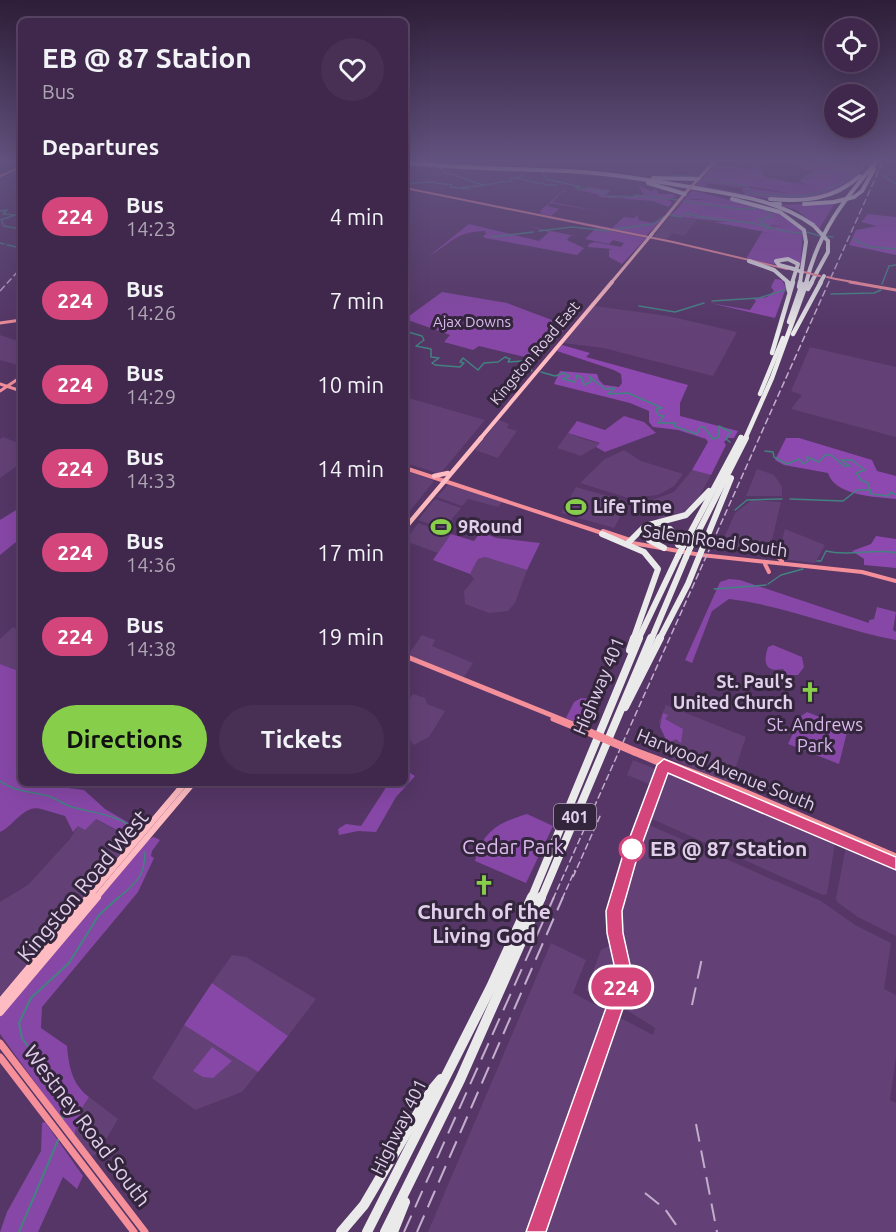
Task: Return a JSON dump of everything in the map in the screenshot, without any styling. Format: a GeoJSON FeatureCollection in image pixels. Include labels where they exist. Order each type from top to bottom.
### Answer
{"type":"FeatureCollection","features":[{"type":"Feature","properties":{"kind":"highway"},"geometry":{"type":"LineString","coordinates":[[788,218],[805,232],[795,305]]}},
{"type":"Feature","properties":{"kind":"highway"},"geometry":{"type":"LineString","coordinates":[[803,218],[828,241],[828,252],[803,297]]}},
{"type":"Feature","properties":{"kind":"highway","name":"Highway 401"},"geometry":{"type":"LineString","coordinates":[[385,1232],[424,1155],[508,976],[613,727],[687,538],[725,469],[766,379],[828,218]]}},
{"type":"Feature","properties":{"kind":"highway","name":"Highway 401"},"geometry":{"type":"LineString","coordinates":[[367,1232],[491,987],[542,876],[622,678],[671,568],[690,548],[742,447],[803,297],[820,235]]}},
{"type":"Feature","properties":{"kind":"highway"},"geometry":{"type":"LineString","coordinates":[[766,379],[787,304],[798,264],[790,259],[776,261],[779,265],[794,270],[802,272]]}},
{"type":"Feature","properties":{"kind":"highway"},"geometry":{"type":"LineString","coordinates":[[749,261],[771,268],[785,278],[790,287],[787,304]]}},
{"type":"Feature","properties":{"kind":"highway"},"geometry":{"type":"LineString","coordinates":[[784,348],[823,276]]}},
{"type":"Feature","properties":{"kind":"highway"},"geometry":{"type":"LineString","coordinates":[[613,727],[667,627],[701,554],[742,447]]}},
{"type":"Feature","properties":{"kind":"highway"},"geometry":{"type":"LineString","coordinates":[[629,541],[640,527],[691,512],[725,469]]}},
{"type":"Feature","properties":{"kind":"highway"},"geometry":{"type":"LineString","coordinates":[[664,548],[649,540],[647,534],[650,528],[660,526],[670,529],[678,537],[680,556]]}},
{"type":"Feature","properties":{"kind":"highway"},"geometry":{"type":"LineString","coordinates":[[602,534],[644,552],[658,569],[622,678]]}},
{"type":"Feature","properties":{"kind":"highway"},"geometry":{"type":"LineString","coordinates":[[341,1232],[364,1205],[431,1091],[448,1070]]}},
{"type":"Feature","properties":{"kind":"highway"},"geometry":{"type":"LineString","coordinates":[[393,1232],[424,1155]]}},
{"type":"Feature","properties":{"kind":"main road"},"geometry":{"type":"LineString","coordinates":[[557,218],[794,270]]}},
{"type":"Feature","properties":{"kind":"main road","name":"Kingston Road East"},"geometry":{"type":"LineString","coordinates":[[408,520],[497,418],[664,218]]}},
{"type":"Feature","properties":{"kind":"main road"},"geometry":{"type":"LineString","coordinates":[[802,272],[896,290]]}},
{"type":"Feature","properties":{"kind":"main road"},"geometry":{"type":"LineString","coordinates":[[0,323],[18,320]]}},
{"type":"Feature","properties":{"kind":"main road"},"geometry":{"type":"LineString","coordinates":[[0,391],[18,380]]}},
{"type":"Feature","properties":{"kind":"main road"},"geometry":{"type":"LineString","coordinates":[[0,383],[18,389]]}},
{"type":"Feature","properties":{"kind":"main road"},"geometry":{"type":"LineString","coordinates":[[408,468],[443,480]]}},
{"type":"Feature","properties":{"kind":"main road","name":"Kingston Road East"},"geometry":{"type":"LineString","coordinates":[[408,524],[443,480]]}},
{"type":"Feature","properties":{"kind":"main road","name":"Salem Road South"},"geometry":{"type":"LineString","coordinates":[[443,480],[629,541],[701,554],[862,572],[896,580]]}},
{"type":"Feature","properties":{"kind":"main road","name":"Salem Road South"},"geometry":{"type":"LineString","coordinates":[[443,480],[629,541],[701,554],[851,569],[896,580]]}},
{"type":"Feature","properties":{"kind":"main road"},"geometry":{"type":"LineString","coordinates":[[774,554],[782,561]]}},
{"type":"Feature","properties":{"kind":"main road"},"geometry":{"type":"LineString","coordinates":[[763,562],[769,572]]}},
{"type":"Feature","properties":{"kind":"main road","name":"Harwood Avenue South"},"geometry":{"type":"LineString","coordinates":[[408,659],[896,856]]}},
{"type":"Feature","properties":{"kind":"main road","name":"Kingston Road West"},"geometry":{"type":"LineString","coordinates":[[1,1001],[183,786]]}},
{"type":"Feature","properties":{"kind":"main road","name":"Kingston Road West"},"geometry":{"type":"LineString","coordinates":[[0,1012],[190,786]]}},
{"type":"Feature","properties":{"kind":"main road","name":"Harwood Avenue South"},"geometry":{"type":"LineString","coordinates":[[792,815],[896,862]]}},
{"type":"Feature","properties":{"kind":"main road","name":"Westney Road South"},"geometry":{"type":"LineString","coordinates":[[0,1043],[66,1134],[145,1232]]}},
{"type":"Feature","properties":{"kind":"main road","name":"Westney Road South"},"geometry":{"type":"LineString","coordinates":[[0,1057],[57,1122]]}},
{"type":"Feature","properties":{"kind":"main road","name":"Westney Road South"},"geometry":{"type":"LineString","coordinates":[[66,1134],[134,1232]]}},
{"type":"Feature","properties":{"kind":"shaded area"},"geometry":{"type":"Polygon","coordinates":[[[668,218],[697,220],[684,236],[672,233],[666,240],[654,237],[668,218]]]}},
{"type":"Feature","properties":{"kind":"shaded area"},"geometry":{"type":"Polygon","coordinates":[[[704,218],[775,218],[770,226],[797,229],[792,231],[794,233],[787,231],[789,234],[786,236],[704,218]]]}},
{"type":"Feature","properties":{"kind":"shaded area"},"geometry":{"type":"Polygon","coordinates":[[[864,218],[896,218],[896,255],[849,245],[856,230],[877,226],[861,222],[864,218]]]}},
{"type":"Feature","properties":{"kind":"shaded area"},"geometry":{"type":"Polygon","coordinates":[[[775,279],[782,280],[786,288],[775,318],[710,303],[750,310],[756,301],[754,299],[767,297],[774,291],[771,287],[775,279]]]}},
{"type":"Feature","properties":{"kind":"shaded area"},"geometry":{"type":"Polygon","coordinates":[[[594,306],[668,316],[737,332],[713,376],[603,348],[563,343],[594,306]]]}},
{"type":"Feature","properties":{"kind":"shaded area"},"geometry":{"type":"Polygon","coordinates":[[[0,335],[18,341],[18,350],[15,352],[18,353],[18,365],[0,360],[0,335]]]}},
{"type":"Feature","properties":{"kind":"shaded area"},"geometry":{"type":"Polygon","coordinates":[[[562,345],[590,353],[586,357],[688,385],[680,403],[680,416],[738,431],[734,438],[728,438],[724,442],[726,445],[711,475],[692,470],[708,442],[706,439],[678,430],[653,427],[649,422],[649,411],[630,403],[554,384],[560,371],[597,374],[604,385],[619,387],[622,383],[621,374],[614,370],[557,351],[562,345]]]}},
{"type":"Feature","properties":{"kind":"shaded area"},"geometry":{"type":"Polygon","coordinates":[[[810,347],[896,367],[896,437],[791,409],[802,395],[791,391],[810,347]]]}},
{"type":"Feature","properties":{"kind":"shaded area"},"geometry":{"type":"Polygon","coordinates":[[[408,398],[485,420],[440,474],[408,464],[408,398]]]}},
{"type":"Feature","properties":{"kind":"shaded area"},"geometry":{"type":"Polygon","coordinates":[[[499,420],[509,424],[507,428],[517,431],[498,458],[475,450],[499,420]]]}},
{"type":"Feature","properties":{"kind":"shaded area"},"geometry":{"type":"Polygon","coordinates":[[[568,433],[601,444],[581,456],[557,448],[568,433]]]}},
{"type":"Feature","properties":{"kind":"shaded area"},"geometry":{"type":"Polygon","coordinates":[[[3,437],[18,443],[18,465],[0,478],[0,439],[3,437]]]}},
{"type":"Feature","properties":{"kind":"shaded area"},"geometry":{"type":"Polygon","coordinates":[[[786,438],[799,438],[872,460],[877,471],[896,476],[896,499],[847,491],[832,481],[828,473],[784,465],[775,460],[786,438]]]}},
{"type":"Feature","properties":{"kind":"shaded area"},"geometry":{"type":"Polygon","coordinates":[[[624,450],[641,461],[683,474],[674,486],[658,495],[628,498],[580,483],[605,459],[624,450]]]}},
{"type":"Feature","properties":{"kind":"shaded area"},"geometry":{"type":"Polygon","coordinates":[[[757,469],[774,475],[782,487],[782,496],[746,496],[757,469]]]}},
{"type":"Feature","properties":{"kind":"shaded area"},"geometry":{"type":"Polygon","coordinates":[[[692,470],[711,475],[699,497],[682,514],[659,519],[649,501],[674,492],[692,470]]]}},
{"type":"Feature","properties":{"kind":"shaded area"},"geometry":{"type":"Polygon","coordinates":[[[408,471],[434,481],[408,513],[408,471]]]}},
{"type":"Feature","properties":{"kind":"shaded area"},"geometry":{"type":"Polygon","coordinates":[[[448,485],[502,502],[498,507],[468,499],[462,506],[437,497],[448,485]]]}},
{"type":"Feature","properties":{"kind":"shaded area"},"geometry":{"type":"Polygon","coordinates":[[[576,487],[628,502],[614,528],[561,513],[576,487]]]}},
{"type":"Feature","properties":{"kind":"shaded area"},"geometry":{"type":"Polygon","coordinates":[[[435,499],[461,508],[444,529],[418,520],[435,499]]]}},
{"type":"Feature","properties":{"kind":"shaded area"},"geometry":{"type":"Polygon","coordinates":[[[752,500],[781,502],[768,557],[720,547],[735,513],[752,500]]]}},
{"type":"Feature","properties":{"kind":"shaded area"},"geometry":{"type":"Polygon","coordinates":[[[418,523],[451,534],[438,553],[408,542],[408,537],[418,523]]]}},
{"type":"Feature","properties":{"kind":"shaded area"},"geometry":{"type":"Polygon","coordinates":[[[785,529],[825,545],[815,563],[782,559],[778,555],[785,529]]]}},
{"type":"Feature","properties":{"kind":"shaded area"},"geometry":{"type":"Polygon","coordinates":[[[876,536],[896,539],[896,568],[864,565],[864,559],[852,551],[871,544],[876,536]]]}},
{"type":"Feature","properties":{"kind":"shaded area"},"geometry":{"type":"Polygon","coordinates":[[[485,557],[527,570],[515,603],[508,611],[489,613],[465,604],[464,591],[474,579],[470,574],[478,559],[485,557]]]}},
{"type":"Feature","properties":{"kind":"shaded area"},"geometry":{"type":"Polygon","coordinates":[[[13,627],[18,630],[18,672],[0,664],[0,639],[13,627]]]}},
{"type":"Feature","properties":{"kind":"shaded area"},"geometry":{"type":"Polygon","coordinates":[[[422,635],[435,640],[432,646],[473,663],[464,677],[408,655],[422,635]]]}},
{"type":"Feature","properties":{"kind":"shaded area"},"geometry":{"type":"Polygon","coordinates":[[[413,694],[425,698],[427,704],[445,711],[429,737],[414,745],[408,738],[408,701],[413,694]]]}},
{"type":"Feature","properties":{"kind":"shaded area"},"geometry":{"type":"Polygon","coordinates":[[[666,705],[746,737],[730,784],[671,759],[659,721],[666,705]]]}},
{"type":"Feature","properties":{"kind":"shaded area"},"geometry":{"type":"Polygon","coordinates":[[[633,760],[658,770],[654,786],[627,775],[633,760]]]}},
{"type":"Feature","properties":{"kind":"shaded area"},"geometry":{"type":"Polygon","coordinates":[[[667,771],[835,842],[827,894],[823,895],[652,819],[650,813],[667,771]]]}},
{"type":"Feature","properties":{"kind":"shaded area"},"geometry":{"type":"Polygon","coordinates":[[[95,819],[134,839],[0,996],[0,902],[28,885],[70,839],[78,826],[95,819]]]}},
{"type":"Feature","properties":{"kind":"shaded area"},"geometry":{"type":"Polygon","coordinates":[[[647,824],[821,901],[855,925],[891,943],[884,989],[896,995],[896,1057],[890,1100],[896,1103],[896,1232],[428,1232],[551,943],[586,960],[573,993],[653,1035],[655,1028],[625,1009],[627,978],[618,929],[619,908],[647,824]]]}},
{"type":"Feature","properties":{"kind":"shaded area"},"geometry":{"type":"Polygon","coordinates":[[[846,847],[896,868],[896,936],[858,917],[837,902],[846,847]]]}},
{"type":"Feature","properties":{"kind":"shaded area"},"geometry":{"type":"Polygon","coordinates":[[[611,945],[617,966],[616,984],[613,997],[607,1000],[586,990],[601,950],[611,945]]]}},
{"type":"Feature","properties":{"kind":"shaded area"},"geometry":{"type":"Polygon","coordinates":[[[232,955],[246,957],[316,999],[288,1036],[212,983],[232,955]]]}},
{"type":"Feature","properties":{"kind":"shaded area"},"geometry":{"type":"Polygon","coordinates":[[[184,1025],[258,1072],[242,1092],[195,1110],[152,1078],[184,1025]]]}},
{"type":"Feature","properties":{"kind":"shaded area"},"geometry":{"type":"Polygon","coordinates":[[[89,1097],[118,1119],[98,1153],[92,1156],[74,1136],[82,1108],[89,1097]]]}},
{"type":"Feature","properties":{"kind":"green space"},"geometry":{"type":"Polygon","coordinates":[[[551,218],[646,238],[622,264],[609,257],[609,250],[612,249],[588,247],[589,244],[595,242],[621,247],[624,243],[613,240],[609,244],[585,239],[596,228],[551,218]]]}},
{"type":"Feature","properties":{"kind":"green space"},"geometry":{"type":"Polygon","coordinates":[[[562,218],[612,228],[622,218],[638,218],[654,223],[663,218],[646,236],[562,218]]]}},
{"type":"Feature","properties":{"kind":"green space"},"geometry":{"type":"Polygon","coordinates":[[[727,218],[755,218],[750,220],[727,218]]]}},
{"type":"Feature","properties":{"kind":"green space"},"geometry":{"type":"Polygon","coordinates":[[[786,218],[803,231],[800,270],[799,263],[789,258],[776,260],[778,265],[746,259],[762,232],[788,234],[787,232],[794,229],[770,225],[775,220],[786,218]]]}},
{"type":"Feature","properties":{"kind":"green space"},"geometry":{"type":"Polygon","coordinates":[[[807,218],[825,218],[819,229],[807,218]]]}},
{"type":"Feature","properties":{"kind":"green space"},"geometry":{"type":"Polygon","coordinates":[[[469,224],[539,241],[549,232],[527,226],[575,236],[570,236],[567,240],[584,248],[577,255],[485,238],[483,236],[486,234],[485,231],[460,236],[429,256],[469,224]]]}},
{"type":"Feature","properties":{"kind":"green space","name":"Ajax Downs"},"geometry":{"type":"Polygon","coordinates":[[[442,292],[507,303],[568,326],[537,360],[479,346],[473,350],[444,342],[450,335],[408,320],[408,317],[442,292]]]}},
{"type":"Feature","properties":{"kind":"green space"},"geometry":{"type":"Polygon","coordinates":[[[624,416],[644,422],[656,433],[605,452],[596,447],[600,443],[568,433],[577,421],[605,430],[624,416]]]}},
{"type":"Feature","properties":{"kind":"green space"},"geometry":{"type":"Polygon","coordinates":[[[18,509],[18,540],[0,555],[0,520],[18,509]]]}},
{"type":"Feature","properties":{"kind":"green space"},"geometry":{"type":"Polygon","coordinates":[[[487,523],[494,530],[489,535],[496,538],[540,543],[527,570],[485,557],[478,559],[470,574],[433,560],[451,534],[474,541],[487,523]]]}},
{"type":"Feature","properties":{"kind":"green space"},"geometry":{"type":"Polygon","coordinates":[[[729,579],[740,580],[869,623],[869,620],[874,619],[877,607],[896,612],[893,630],[896,632],[896,640],[772,607],[729,599],[712,611],[692,663],[685,660],[720,582],[729,579]]]}},
{"type":"Feature","properties":{"kind":"green space"},"geometry":{"type":"Polygon","coordinates":[[[773,645],[802,657],[804,667],[798,675],[787,675],[783,669],[769,668],[766,662],[766,652],[768,647],[773,645]]]}},
{"type":"Feature","properties":{"kind":"green space"},"geometry":{"type":"Polygon","coordinates":[[[0,664],[18,671],[18,786],[64,786],[84,790],[105,809],[141,830],[134,839],[96,819],[85,830],[78,826],[73,832],[65,816],[35,808],[24,812],[0,832],[0,664]]]}},
{"type":"Feature","properties":{"kind":"green space"},"geometry":{"type":"Polygon","coordinates":[[[581,698],[601,700],[589,728],[566,718],[574,702],[581,698]]]}},
{"type":"Feature","properties":{"kind":"green space","name":"St. Andrews Park"},"geometry":{"type":"Polygon","coordinates":[[[807,712],[848,728],[839,764],[788,744],[801,716],[807,712]]]}},
{"type":"Feature","properties":{"kind":"green space"},"geometry":{"type":"Polygon","coordinates":[[[663,713],[668,715],[665,719],[683,729],[681,743],[676,739],[668,743],[660,727],[663,713]]]}},
{"type":"Feature","properties":{"kind":"green space"},"geometry":{"type":"Polygon","coordinates":[[[408,772],[415,776],[408,784],[408,772]]]}},
{"type":"Feature","properties":{"kind":"green space"},"geometry":{"type":"Polygon","coordinates":[[[386,786],[406,786],[396,797],[376,832],[358,831],[339,835],[338,829],[346,824],[361,826],[386,786]]]}},
{"type":"Feature","properties":{"kind":"green space","name":"Cedar Park"},"geometry":{"type":"Polygon","coordinates":[[[527,814],[553,826],[526,883],[475,861],[487,835],[508,820],[527,814]]]}},
{"type":"Feature","properties":{"kind":"green space"},"geometry":{"type":"Polygon","coordinates":[[[154,837],[160,840],[152,851],[151,856],[154,858],[138,892],[42,1007],[41,1028],[67,1046],[75,1081],[89,1097],[82,1108],[74,1136],[0,1034],[0,1016],[149,839],[154,837]]]}},
{"type":"Feature","properties":{"kind":"green space"},"geometry":{"type":"Polygon","coordinates":[[[212,983],[288,1036],[258,1072],[184,1025],[212,983]]]}},
{"type":"Feature","properties":{"kind":"green space"},"geometry":{"type":"Polygon","coordinates":[[[212,1047],[232,1061],[213,1078],[203,1077],[193,1071],[212,1047]]]}},
{"type":"Feature","properties":{"kind":"green space"},"geometry":{"type":"Polygon","coordinates":[[[45,1122],[83,1176],[77,1189],[63,1177],[38,1232],[0,1232],[7,1212],[41,1151],[42,1123],[45,1122]]]}},
{"type":"Feature","properties":{"kind":"waterway"},"geometry":{"type":"LineString","coordinates":[[5,218],[1,220],[4,226],[18,228]]}},
{"type":"Feature","properties":{"kind":"waterway"},"geometry":{"type":"LineString","coordinates":[[616,229],[653,224],[661,218]]}},
{"type":"Feature","properties":{"kind":"waterway"},"geometry":{"type":"LineString","coordinates":[[716,218],[770,228]]}},
{"type":"Feature","properties":{"kind":"waterway"},"geometry":{"type":"LineString","coordinates":[[764,218],[758,220],[770,228]]}},
{"type":"Feature","properties":{"kind":"waterway"},"geometry":{"type":"LineString","coordinates":[[539,231],[572,227],[609,231]]}},
{"type":"Feature","properties":{"kind":"waterway"},"geometry":{"type":"LineString","coordinates":[[767,229],[770,228]]}},
{"type":"Feature","properties":{"kind":"waterway"},"geometry":{"type":"LineString","coordinates":[[770,228],[802,233]]}},
{"type":"Feature","properties":{"kind":"waterway"},"geometry":{"type":"LineString","coordinates":[[492,237],[533,232]]}},
{"type":"Feature","properties":{"kind":"waterway"},"geometry":{"type":"LineString","coordinates":[[807,232],[820,236]]}},
{"type":"Feature","properties":{"kind":"waterway"},"geometry":{"type":"LineString","coordinates":[[825,236],[833,237]]}},
{"type":"Feature","properties":{"kind":"waterway"},"geometry":{"type":"LineString","coordinates":[[853,239],[870,247],[896,249]]}},
{"type":"Feature","properties":{"kind":"waterway"},"geometry":{"type":"LineString","coordinates":[[0,243],[4,244]]}},
{"type":"Feature","properties":{"kind":"waterway"},"geometry":{"type":"LineString","coordinates":[[7,245],[18,247]]}},
{"type":"Feature","properties":{"kind":"waterway"},"geometry":{"type":"LineString","coordinates":[[882,284],[889,266],[896,265]]}},
{"type":"Feature","properties":{"kind":"waterway"},"geometry":{"type":"LineString","coordinates":[[712,301],[759,298],[785,290]]}},
{"type":"Feature","properties":{"kind":"waterway"},"geometry":{"type":"LineString","coordinates":[[831,294],[874,293],[881,290]]}},
{"type":"Feature","properties":{"kind":"waterway"},"geometry":{"type":"LineString","coordinates":[[639,306],[675,312],[704,303]]}},
{"type":"Feature","properties":{"kind":"waterway"},"geometry":{"type":"LineString","coordinates":[[408,332],[422,336],[424,340],[416,346],[431,349],[431,357],[439,358],[432,363],[435,365],[460,367],[464,363],[460,362],[463,358],[478,370],[484,363],[498,362],[505,357],[510,359],[508,362],[523,361],[532,371]]}},
{"type":"Feature","properties":{"kind":"waterway"},"geometry":{"type":"LineString","coordinates":[[541,372],[555,376],[564,373],[569,376],[563,379],[575,382],[577,375],[582,378],[584,385],[592,381],[589,376],[605,389],[615,388],[608,394],[628,393],[662,408],[656,409],[658,415],[664,416],[658,423],[676,423],[674,426],[697,434],[700,427],[704,427],[713,439],[719,437],[719,426],[731,432],[726,439],[730,442]]}},
{"type":"Feature","properties":{"kind":"waterway"},"geometry":{"type":"LineString","coordinates":[[765,451],[773,452],[774,457],[787,464],[799,459],[804,464],[808,461],[807,457],[819,462],[825,455],[831,455],[844,466],[850,466],[841,460],[852,460],[865,470],[856,473],[861,480],[868,483],[870,490]]}},
{"type":"Feature","properties":{"kind":"waterway"},"geometry":{"type":"LineString","coordinates":[[790,499],[843,501],[857,490],[870,490]]}},
{"type":"Feature","properties":{"kind":"waterway"},"geometry":{"type":"LineString","coordinates":[[870,490],[871,494],[888,496],[891,492],[896,495]]}},
{"type":"Feature","properties":{"kind":"waterway"},"geometry":{"type":"LineString","coordinates":[[735,510],[747,500],[782,499]]}},
{"type":"Feature","properties":{"kind":"waterway"},"geometry":{"type":"LineString","coordinates":[[817,561],[821,561],[826,551],[896,553]]}},
{"type":"Feature","properties":{"kind":"waterway"},"geometry":{"type":"LineString","coordinates":[[768,584],[781,575],[803,569]]}},
{"type":"Feature","properties":{"kind":"waterway"},"geometry":{"type":"LineString","coordinates":[[714,589],[766,585]]}},
{"type":"Feature","properties":{"kind":"waterway"},"geometry":{"type":"LineString","coordinates":[[0,781],[17,789],[48,796],[69,806],[123,821],[137,833]]}},
{"type":"Feature","properties":{"kind":"waterway"},"geometry":{"type":"LineString","coordinates":[[117,899],[134,884],[141,874],[145,852]]}},
{"type":"Feature","properties":{"kind":"waterway"},"geometry":{"type":"LineString","coordinates":[[63,1119],[63,1094],[22,1038],[19,1023],[31,998],[69,963],[99,915],[119,897]]}},
{"type":"Feature","properties":{"kind":"waterway"},"geometry":{"type":"LineString","coordinates":[[19,1232],[59,1138]]}},
{"type":"Feature","properties":{"kind":"railway"},"geometry":{"type":"LineString","coordinates":[[553,899],[857,218]]}},
{"type":"Feature","properties":{"kind":"railway"},"geometry":{"type":"LineString","coordinates":[[0,291],[18,271]]}},
{"type":"Feature","properties":{"kind":"railway"},"geometry":{"type":"LineString","coordinates":[[573,877],[601,814]]}},
{"type":"Feature","properties":{"kind":"railway"},"geometry":{"type":"LineString","coordinates":[[562,899],[575,870]]}},
{"type":"Feature","properties":{"kind":"railway"},"geometry":{"type":"LineString","coordinates":[[404,1232],[554,897]]}},
{"type":"Feature","properties":{"kind":"railway"},"geometry":{"type":"LineString","coordinates":[[417,1232],[563,897]]}},
{"type":"Feature","properties":{"kind":"railway"},"geometry":{"type":"LineString","coordinates":[[692,1005],[702,958]]}},
{"type":"Feature","properties":{"kind":"railway"},"geometry":{"type":"LineString","coordinates":[[696,1124],[717,1232]]}},
{"type":"Feature","properties":{"kind":"railway"},"geometry":{"type":"LineString","coordinates":[[645,1193],[665,1209],[681,1232]]}},
{"type":"Feature","properties":{"kind":"bus line","name":"224"},"geometry":{"type":"LineString","coordinates":[[536,1232],[620,994],[623,969],[615,933],[614,911],[629,858],[664,765],[896,863]]}},
{"type":"Feature","properties":{"kind":"place","name":"Life Time"},"geometry":{"type":"Point","coordinates":[576,507]}},
{"type":"Feature","properties":{"kind":"place","name":"9Round"},"geometry":{"type":"Point","coordinates":[441,527]}},
{"type":"Feature","properties":{"kind":"place","name":"St. Paul's United Church"},"geometry":{"type":"Point","coordinates":[810,692]}},
{"type":"Feature","properties":{"kind":"place","name":"EB @ 87 Station"},"geometry":{"type":"Point","coordinates":[632,849]}},
{"type":"Feature","properties":{"kind":"place","name":"Church of the Living God"},"geometry":{"type":"Point","coordinates":[484,885]}}]}
